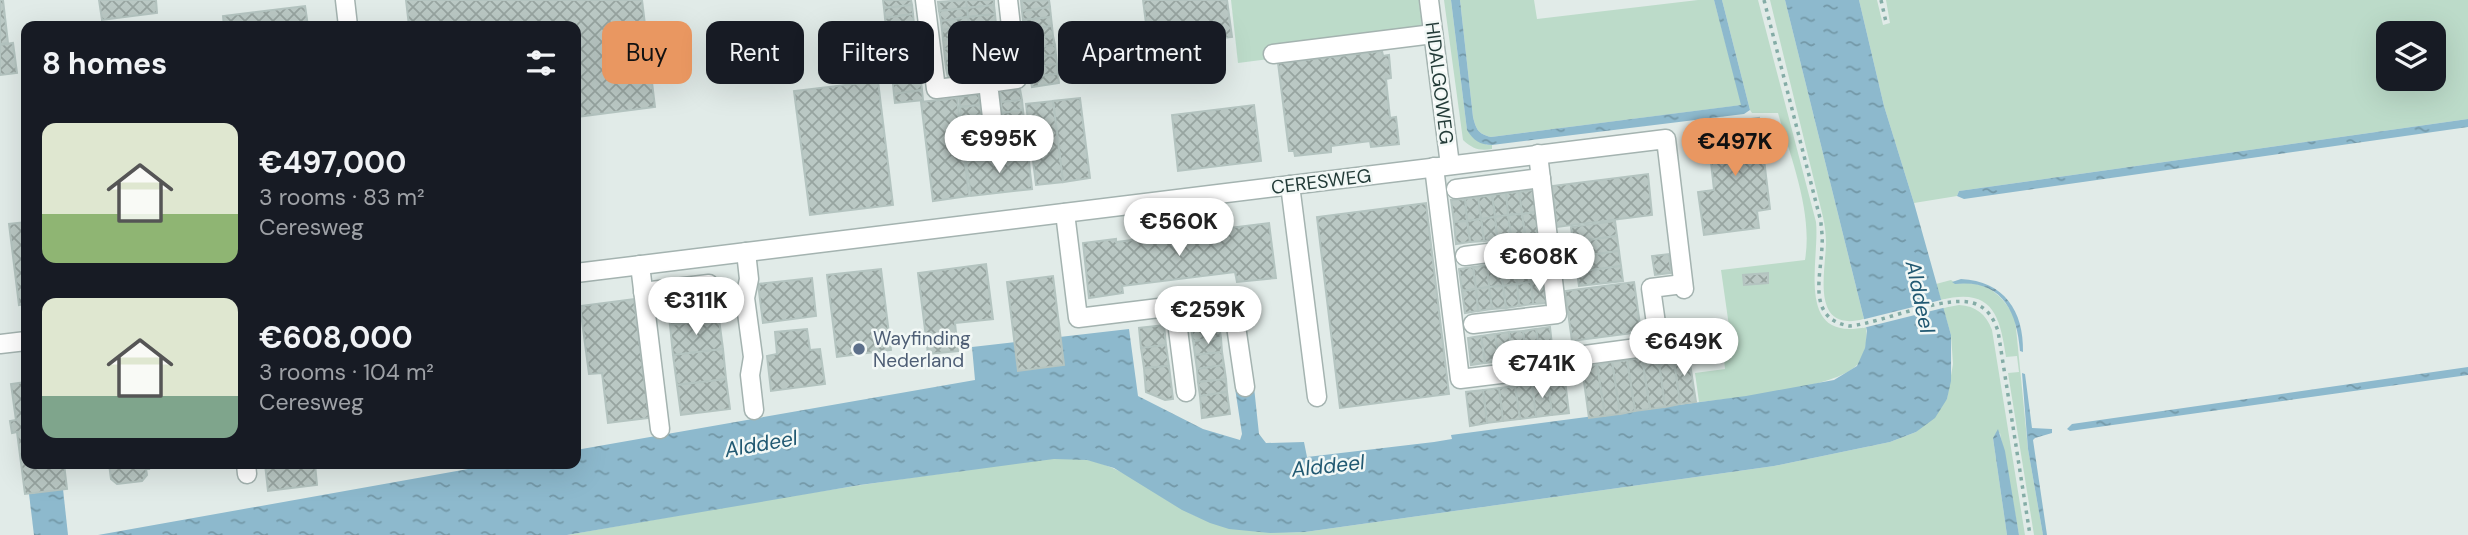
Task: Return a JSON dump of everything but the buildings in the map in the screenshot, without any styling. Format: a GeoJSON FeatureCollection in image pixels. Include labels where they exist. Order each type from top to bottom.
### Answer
{"type":"FeatureCollection","features":[{"type":"Feature","properties":{"kind":"street"},"geometry":{"type":"LineString","coordinates":[[345,0],[347,21]]}},
{"type":"Feature","properties":{"kind":"street"},"geometry":{"type":"LineString","coordinates":[[925,0],[936,89],[979,84]]}},
{"type":"Feature","properties":{"kind":"street"},"geometry":{"type":"LineString","coordinates":[[1008,0],[1010,21]]}},
{"type":"Feature","properties":{"kind":"street","name":"HIDALGOWEG"},"geometry":{"type":"LineString","coordinates":[[1429,0],[1460,379],[1565,366]]}},
{"type":"Feature","properties":{"kind":"street"},"geometry":{"type":"LineString","coordinates":[[1273,54],[1433,34]]}},
{"type":"Feature","properties":{"kind":"street"},"geometry":{"type":"LineString","coordinates":[[988,84],[996,152]]}},
{"type":"Feature","properties":{"kind":"street","name":"CERESWEG"},"geometry":{"type":"LineString","coordinates":[[581,272],[1666,139],[1684,286],[1651,288],[1659,345],[1585,355]]}},
{"type":"Feature","properties":{"kind":"street"},"geometry":{"type":"LineString","coordinates":[[1473,324],[1557,314],[1538,154]]}},
{"type":"Feature","properties":{"kind":"street"},"geometry":{"type":"LineString","coordinates":[[1456,189],[1541,178]]}},
{"type":"Feature","properties":{"kind":"street"},"geometry":{"type":"LineString","coordinates":[[1290,185],[1317,397]]}},
{"type":"Feature","properties":{"kind":"street"},"geometry":{"type":"LineString","coordinates":[[1065,213],[1078,318],[1232,299],[1245,387]]}},
{"type":"Feature","properties":{"kind":"street"},"geometry":{"type":"LineString","coordinates":[[1465,256],[1549,245]]}},
{"type":"Feature","properties":{"kind":"street"},"geometry":{"type":"LineString","coordinates":[[746,252],[749,279],[746,298],[753,357],[750,375],[754,410]]}},
{"type":"Feature","properties":{"kind":"street"},"geometry":{"type":"LineString","coordinates":[[640,265],[660,429]]}},
{"type":"Feature","properties":{"kind":"street"},"geometry":{"type":"LineString","coordinates":[[643,292],[709,284]]}},
{"type":"Feature","properties":{"kind":"street"},"geometry":{"type":"LineString","coordinates":[[1175,306],[1186,392]]}},
{"type":"Feature","properties":{"kind":"street"},"geometry":{"type":"LineString","coordinates":[[0,344],[21,342]]}},
{"type":"Feature","properties":{"kind":"path"},"geometry":{"type":"LineString","coordinates":[[1764,0],[1821,222],[1821,305],[1828,316],[1838,323],[1857,325],[1952,302],[1978,304],[1989,313],[1996,324],[2030,535]]}},
{"type":"Feature","properties":{"kind":"path"},"geometry":{"type":"LineString","coordinates":[[1881,0],[1886,22]]}},
{"type":"Feature","properties":{"kind":"green space"},"geometry":{"type":"Polygon","coordinates":[[[1231,0],[1419,0],[1422,27],[1238,63],[1231,0]]]}},
{"type":"Feature","properties":{"kind":"green space"},"geometry":{"type":"Polygon","coordinates":[[[1444,0],[1451,0],[1467,130],[1487,145],[1492,145],[1492,149],[1476,149],[1463,140],[1444,0]]]}},
{"type":"Feature","properties":{"kind":"green space"},"geometry":{"type":"Polygon","coordinates":[[[1460,0],[1534,0],[1537,19],[1714,0],[1742,105],[1487,136],[1478,130],[1473,117],[1460,0]]]}},
{"type":"Feature","properties":{"kind":"green space"},"geometry":{"type":"Polygon","coordinates":[[[1722,0],[1758,0],[1816,222],[1815,277],[1820,311],[1828,323],[1843,329],[1866,327],[1867,337],[1858,363],[1842,375],[1804,387],[1699,402],[1695,373],[1725,369],[1723,349],[1732,347],[1721,270],[1805,260],[1807,242],[1799,186],[1778,113],[1752,113],[1750,110],[1722,0]]]}},
{"type":"Feature","properties":{"kind":"green space"},"geometry":{"type":"Polygon","coordinates":[[[1770,0],[1785,0],[1864,319],[1847,321],[1836,318],[1828,310],[1824,285],[1824,220],[1770,0]]]}},
{"type":"Feature","properties":{"kind":"green space"},"geometry":{"type":"Polygon","coordinates":[[[1859,0],[1877,0],[1883,25],[1890,23],[1886,0],[2468,0],[2468,119],[1959,191],[1957,196],[1914,203],[1884,106],[1859,0]]]}},
{"type":"Feature","properties":{"kind":"green space"},"geometry":{"type":"Polygon","coordinates":[[[1951,280],[1990,289],[2007,305],[2015,318],[2028,449],[2043,535],[2034,535],[2008,373],[2019,372],[2017,356],[2006,357],[1996,317],[1982,301],[1958,297],[1941,300],[1936,284],[1951,280]]]}},
{"type":"Feature","properties":{"kind":"green space"},"geometry":{"type":"Polygon","coordinates":[[[1959,305],[1980,312],[1992,330],[2025,535],[2019,535],[2000,433],[1993,438],[2007,535],[567,535],[862,485],[1059,458],[1088,460],[1113,468],[1182,509],[1211,522],[1257,531],[1289,532],[1305,532],[1774,466],[1890,442],[1916,432],[1947,399],[1953,364],[1951,335],[1943,308],[1959,305]]]}},
{"type":"Feature","properties":{"kind":"water"},"geometry":{"type":"Polygon","coordinates":[[[1451,0],[1460,0],[1475,125],[1487,136],[1741,105],[1714,0],[1722,0],[1750,110],[1744,114],[1492,145],[1480,143],[1467,130],[1451,0]]]}},
{"type":"Feature","properties":{"kind":"water","name":"Alddeel"},"geometry":{"type":"Polygon","coordinates":[[[1785,0],[1859,0],[1884,106],[1951,335],[1951,381],[1947,399],[1935,418],[1916,432],[1890,442],[1774,466],[1305,532],[1270,533],[1229,529],[1182,510],[1114,468],[1087,460],[1054,459],[860,485],[567,535],[98,535],[468,469],[581,469],[581,449],[975,380],[972,347],[1129,329],[1138,396],[1203,429],[1240,440],[1242,434],[1235,388],[1254,387],[1259,434],[1266,443],[1304,442],[1307,457],[1434,442],[1452,439],[1451,435],[1746,396],[1834,380],[1857,366],[1865,348],[1867,331],[1785,0]]]}},
{"type":"Feature","properties":{"kind":"water"},"geometry":{"type":"Polygon","coordinates":[[[2468,119],[2468,127],[1964,199],[1957,196],[1959,191],[2468,119]]]}},
{"type":"Feature","properties":{"kind":"water"},"geometry":{"type":"Polygon","coordinates":[[[1961,279],[1989,285],[2008,301],[2020,324],[2023,352],[2020,351],[2015,323],[2004,300],[1984,287],[1952,282],[1961,279]]]}},
{"type":"Feature","properties":{"kind":"water"},"geometry":{"type":"Polygon","coordinates":[[[2468,367],[2468,375],[2070,431],[2067,429],[2072,424],[2468,367]]]}},
{"type":"Feature","properties":{"kind":"water"},"geometry":{"type":"Polygon","coordinates":[[[2022,373],[2025,374],[2032,428],[2052,429],[2052,433],[2033,440],[2047,535],[2043,535],[2028,449],[2022,373]]]}},
{"type":"Feature","properties":{"kind":"water"},"geometry":{"type":"Polygon","coordinates":[[[1998,429],[2005,451],[2019,535],[2007,535],[1993,438],[1998,429]]]}},
{"type":"Feature","properties":{"kind":"water"},"geometry":{"type":"Polygon","coordinates":[[[63,489],[68,535],[34,535],[29,494],[63,489]]]}},
{"type":"Feature","properties":{"kind":"pier"},"geometry":{"type":"Polygon","coordinates":[[[1945,299],[1947,307],[1863,328],[1861,320],[1945,299]]]}},
{"type":"Feature","properties":{"kind":"place","name":"Wayfinding Nederland"},"geometry":{"type":"Point","coordinates":[859,349]}}]}
